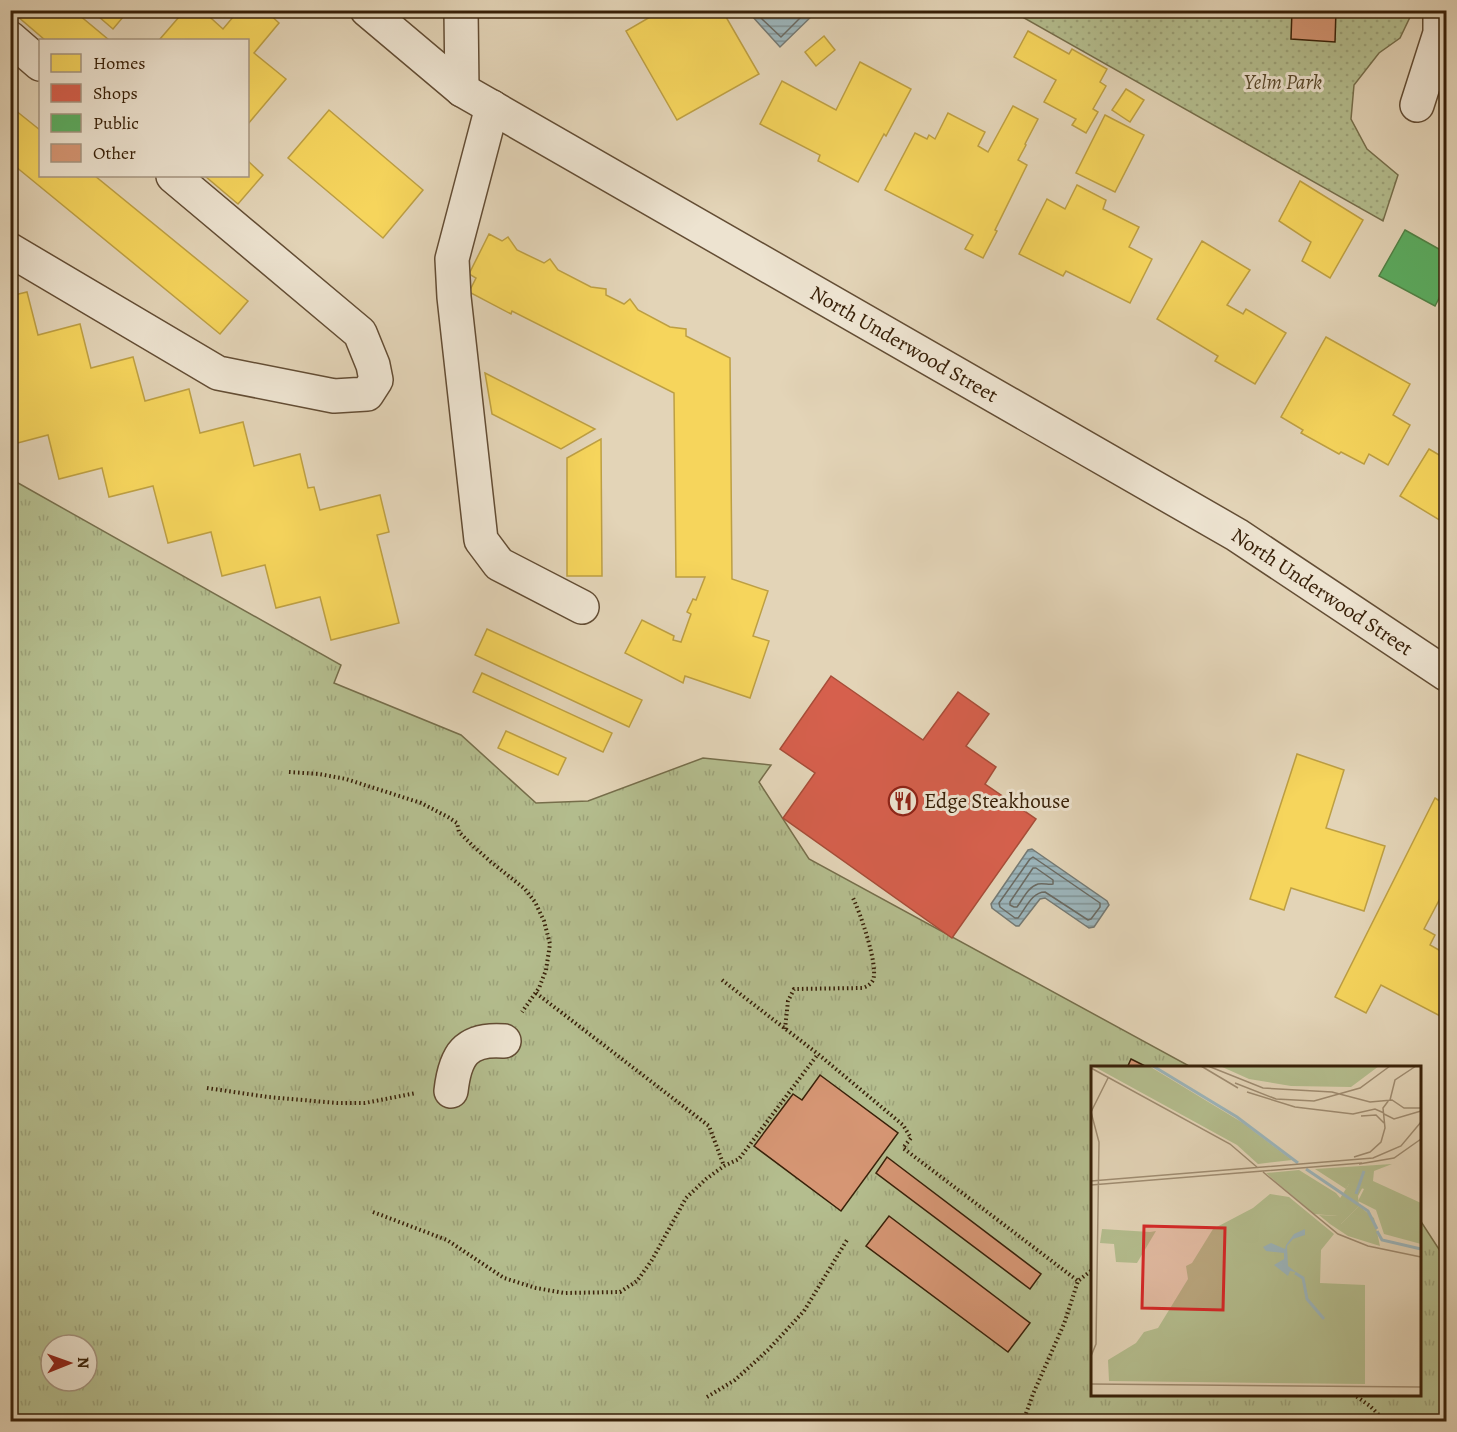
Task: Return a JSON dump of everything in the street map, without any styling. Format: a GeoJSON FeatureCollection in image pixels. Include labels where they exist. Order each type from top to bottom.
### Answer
{"type":"FeatureCollection","features":[{"type":"Feature","properties":{"kind":"street","name":"North Underwood Street"},"geometry":{"type":"LineString","coordinates":[[366,10],[462,90],[1237,535],[1446,674]]}},
{"type":"Feature","properties":{"kind":"street"},"geometry":{"type":"LineString","coordinates":[[461,10],[462,90]]}},
{"type":"Feature","properties":{"kind":"street"},"geometry":{"type":"LineString","coordinates":[[1417,105],[1440,33],[1440,10]]}},
{"type":"Feature","properties":{"kind":"street"},"geometry":{"type":"LineString","coordinates":[[10,38],[39,63]]}},
{"type":"Feature","properties":{"kind":"street"},"geometry":{"type":"LineString","coordinates":[[492,107],[452,259],[454,297],[481,540],[499,564],[582,607]]}},
{"type":"Feature","properties":{"kind":"street"},"geometry":{"type":"LineString","coordinates":[[10,250],[218,373],[333,396],[367,394],[376,380],[373,365],[360,333],[174,177]]}},
{"type":"Feature","properties":{"kind":"street"},"geometry":{"type":"LineString","coordinates":[[451,1091],[455,1066],[468,1048],[478,1042],[504,1041]]}},
{"type":"Feature","properties":{"kind":"path"},"geometry":{"type":"LineString","coordinates":[[289,772],[346,779],[421,803],[457,823],[459,832],[474,847],[525,889],[540,912],[550,944],[546,970],[536,993],[504,1041]]}},
{"type":"Feature","properties":{"kind":"path"},"geometry":{"type":"LineString","coordinates":[[785,1029],[788,1001],[794,989],[862,988],[874,979],[869,944],[858,906],[852,896]]}},
{"type":"Feature","properties":{"kind":"path"},"geometry":{"type":"LineString","coordinates":[[722,980],[818,1054],[903,1125],[911,1138],[903,1148],[1078,1281]]}},
{"type":"Feature","properties":{"kind":"path"},"geometry":{"type":"LineString","coordinates":[[536,993],[709,1126],[724,1166]]}},
{"type":"Feature","properties":{"kind":"path"},"geometry":{"type":"LineString","coordinates":[[372,1212],[447,1240],[504,1278],[536,1288],[564,1293],[620,1292],[637,1281],[652,1260],[686,1198],[706,1179],[739,1159],[818,1054]]}},
{"type":"Feature","properties":{"kind":"path"},"geometry":{"type":"LineString","coordinates":[[207,1088],[302,1101],[365,1103],[417,1093],[451,1091]]}},
{"type":"Feature","properties":{"kind":"path"},"geometry":{"type":"LineString","coordinates":[[707,1396],[735,1380],[768,1350],[804,1311],[847,1240]]}},
{"type":"Feature","properties":{"kind":"path"},"geometry":{"type":"LineString","coordinates":[[1023,1422],[1064,1324],[1078,1281],[1091,1271]]}},
{"type":"Feature","properties":{"kind":"path"},"geometry":{"type":"LineString","coordinates":[[1355,1396],[1370,1406],[1386,1422]]}},
{"type":"Feature","properties":{"kind":"green space","name":"Yelm Park"},"geometry":{"type":"Polygon","coordinates":[[[1012,11],[1411,11],[1400,38],[1379,53],[1354,85],[1351,119],[1367,149],[1398,175],[1383,221],[1012,11]]]}},
{"type":"Feature","properties":{"kind":"green space"},"geometry":{"type":"Polygon","coordinates":[[[11,479],[341,665],[334,683],[461,735],[536,803],[588,801],[703,758],[771,765],[759,782],[809,859],[1189,1066],[1091,1066],[1091,1396],[1421,1396],[1421,1222],[1446,1260],[1446,1421],[11,1421],[11,479]]]}},
{"type":"Feature","properties":{"kind":"water"},"geometry":{"type":"Polygon","coordinates":[[[758,10],[817,11],[780,47],[752,16],[758,10]]]}},
{"type":"Feature","properties":{"kind":"water"},"geometry":{"type":"Polygon","coordinates":[[[1032,849],[1107,901],[1109,905],[1094,927],[1089,928],[1045,898],[1040,899],[1019,926],[992,908],[991,904],[1028,850],[1032,849]]]}},
{"type":"Feature","properties":{"kind":"building: Homes"},"geometry":{"type":"Polygon","coordinates":[[[10,10],[73,10],[108,39],[44,39],[10,10]]]}},
{"type":"Feature","properties":{"kind":"building: Homes"},"geometry":{"type":"Polygon","coordinates":[[[91,10],[129,10],[113,29],[91,10]]]}},
{"type":"Feature","properties":{"kind":"building: Homes"},"geometry":{"type":"Polygon","coordinates":[[[185,10],[202,10],[223,29],[239,10],[265,10],[279,23],[254,53],[286,79],[249,123],[249,39],[160,39],[185,10]]]}},
{"type":"Feature","properties":{"kind":"building: Homes"},"geometry":{"type":"Polygon","coordinates":[[[662,10],[706,10],[709,15],[722,10],[759,74],[677,120],[626,31],[662,10]]]}},
{"type":"Feature","properties":{"kind":"building: Homes"},"geometry":{"type":"Polygon","coordinates":[[[1028,31],[1069,54],[1072,49],[1107,69],[1100,82],[1106,86],[1093,109],[1098,112],[1086,133],[1072,125],[1076,119],[1044,102],[1056,80],[1014,57],[1028,31]]]}},
{"type":"Feature","properties":{"kind":"building: Homes"},"geometry":{"type":"Polygon","coordinates":[[[824,36],[835,50],[816,66],[805,52],[824,36]]]}},
{"type":"Feature","properties":{"kind":"building: Homes"},"geometry":{"type":"Polygon","coordinates":[[[860,62],[911,89],[858,182],[818,161],[820,155],[760,124],[782,81],[836,110],[860,62]]]}},
{"type":"Feature","properties":{"kind":"building: Homes"},"geometry":{"type":"Polygon","coordinates":[[[1126,89],[1144,100],[1130,122],[1112,110],[1126,89]]]}},
{"type":"Feature","properties":{"kind":"building: Homes"},"geometry":{"type":"Polygon","coordinates":[[[10,106],[39,129],[39,177],[96,177],[248,301],[220,334],[10,162],[10,106]]]}},
{"type":"Feature","properties":{"kind":"building: Homes"},"geometry":{"type":"Polygon","coordinates":[[[1013,106],[1038,119],[1018,160],[1027,165],[983,258],[965,249],[973,235],[885,190],[915,133],[927,139],[929,135],[935,139],[948,113],[985,132],[978,146],[988,152],[1013,106]]]}},
{"type":"Feature","properties":{"kind":"building: Homes"},"geometry":{"type":"Polygon","coordinates":[[[329,110],[423,190],[383,238],[288,158],[329,110]]]}},
{"type":"Feature","properties":{"kind":"building: Homes"},"geometry":{"type":"Polygon","coordinates":[[[1105,115],[1144,135],[1115,192],[1076,173],[1105,115]]]}},
{"type":"Feature","properties":{"kind":"building: Homes"},"geometry":{"type":"Polygon","coordinates":[[[249,162],[263,175],[238,204],[206,177],[249,177],[249,162]]]}},
{"type":"Feature","properties":{"kind":"building: Homes"},"geometry":{"type":"Polygon","coordinates":[[[1300,181],[1363,220],[1330,278],[1302,261],[1311,242],[1279,221],[1300,181]]]}},
{"type":"Feature","properties":{"kind":"building: Homes"},"geometry":{"type":"Polygon","coordinates":[[[1077,185],[1106,200],[1103,209],[1139,227],[1129,247],[1152,259],[1130,303],[1066,271],[1063,276],[1019,254],[1047,199],[1065,209],[1077,185]]]}},
{"type":"Feature","properties":{"kind":"building: Homes"},"geometry":{"type":"Polygon","coordinates":[[[489,234],[502,241],[508,237],[517,250],[544,263],[550,259],[558,270],[591,287],[606,289],[606,295],[624,304],[630,299],[638,310],[670,327],[686,329],[686,336],[730,358],[732,579],[768,591],[753,636],[769,641],[750,698],[685,676],[683,683],[625,653],[642,620],[674,636],[673,640],[681,642],[691,614],[687,612],[693,599],[696,600],[705,577],[676,577],[674,393],[512,311],[511,314],[469,292],[476,278],[469,274],[489,234]]]}},
{"type":"Feature","properties":{"kind":"building: Homes"},"geometry":{"type":"Polygon","coordinates":[[[1202,241],[1250,270],[1227,305],[1243,314],[1246,309],[1286,333],[1255,384],[1215,361],[1218,356],[1157,319],[1202,241]]]}},
{"type":"Feature","properties":{"kind":"building: Homes"},"geometry":{"type":"Polygon","coordinates":[[[27,292],[38,335],[80,324],[91,368],[133,357],[145,401],[189,389],[200,433],[243,422],[254,466],[300,454],[308,488],[314,487],[320,510],[380,495],[389,532],[377,535],[399,623],[331,640],[320,597],[276,608],[265,565],[222,576],[211,532],[168,543],[153,486],[109,497],[102,468],[59,479],[48,435],[10,445],[10,296],[27,292]]]}},
{"type":"Feature","properties":{"kind":"building: Homes"},"geometry":{"type":"Polygon","coordinates":[[[1326,337],[1410,384],[1393,415],[1410,425],[1388,465],[1369,454],[1364,464],[1341,452],[1339,454],[1301,433],[1303,430],[1281,417],[1326,337]]]}},
{"type":"Feature","properties":{"kind":"building: Homes"},"geometry":{"type":"Polygon","coordinates":[[[485,373],[595,429],[561,449],[492,414],[485,373]]]}},
{"type":"Feature","properties":{"kind":"building: Homes"},"geometry":{"type":"Polygon","coordinates":[[[601,439],[602,576],[567,576],[567,458],[601,439]]]}},
{"type":"Feature","properties":{"kind":"building: Homes"},"geometry":{"type":"Polygon","coordinates":[[[1429,449],[1446,459],[1446,524],[1400,496],[1429,449]]]}},
{"type":"Feature","properties":{"kind":"building: Homes"},"geometry":{"type":"Polygon","coordinates":[[[487,629],[642,700],[629,727],[475,655],[487,629]]]}},
{"type":"Feature","properties":{"kind":"building: Homes"},"geometry":{"type":"Polygon","coordinates":[[[482,673],[612,733],[603,752],[473,692],[482,673]]]}},
{"type":"Feature","properties":{"kind":"building: Homes"},"geometry":{"type":"Polygon","coordinates":[[[506,731],[566,758],[558,775],[498,748],[506,731]]]}},
{"type":"Feature","properties":{"kind":"building: Homes"},"geometry":{"type":"Polygon","coordinates":[[[1297,754],[1344,770],[1326,828],[1385,846],[1364,911],[1291,888],[1284,910],[1250,899],[1297,754]]]}},
{"type":"Feature","properties":{"kind":"building: Homes"},"geometry":{"type":"Polygon","coordinates":[[[1435,798],[1446,805],[1446,887],[1424,929],[1435,935],[1430,945],[1446,954],[1446,1013],[1444,1018],[1381,985],[1366,1013],[1335,997],[1435,798]]]}},
{"type":"Feature","properties":{"kind":"building: Shops","name":"Edge Steakhouse"},"geometry":{"type":"Polygon","coordinates":[[[831,676],[923,740],[958,692],[989,714],[966,746],[996,767],[985,784],[1036,819],[952,938],[783,818],[815,773],[780,749],[831,676]]]}},
{"type":"Feature","properties":{"kind":"building: Public"},"geometry":{"type":"Polygon","coordinates":[[[1405,230],[1446,253],[1446,285],[1435,306],[1379,276],[1405,230]]]}},
{"type":"Feature","properties":{"kind":"building: Other"},"geometry":{"type":"Polygon","coordinates":[[[1292,10],[1336,10],[1335,42],[1291,39],[1292,10]]]}},
{"type":"Feature","properties":{"kind":"building: Other"},"geometry":{"type":"Polygon","coordinates":[[[1131,1059],[1145,1066],[1128,1066],[1131,1059]]]}},
{"type":"Feature","properties":{"kind":"building: Other"},"geometry":{"type":"Polygon","coordinates":[[[820,1075],[898,1133],[841,1211],[754,1146],[793,1094],[802,1100],[820,1075]]]}},
{"type":"Feature","properties":{"kind":"building: Other"},"geometry":{"type":"Polygon","coordinates":[[[887,1157],[1041,1274],[1030,1289],[876,1173],[887,1157]]]}},
{"type":"Feature","properties":{"kind":"building: Other"},"geometry":{"type":"Polygon","coordinates":[[[889,1216],[1030,1323],[1008,1352],[866,1246],[889,1216]]]}},
{"type":"Feature","properties":{"kind":"place","name":"Edge Steakhouse"},"geometry":{"type":"Point","coordinates":[903,801]}}]}
